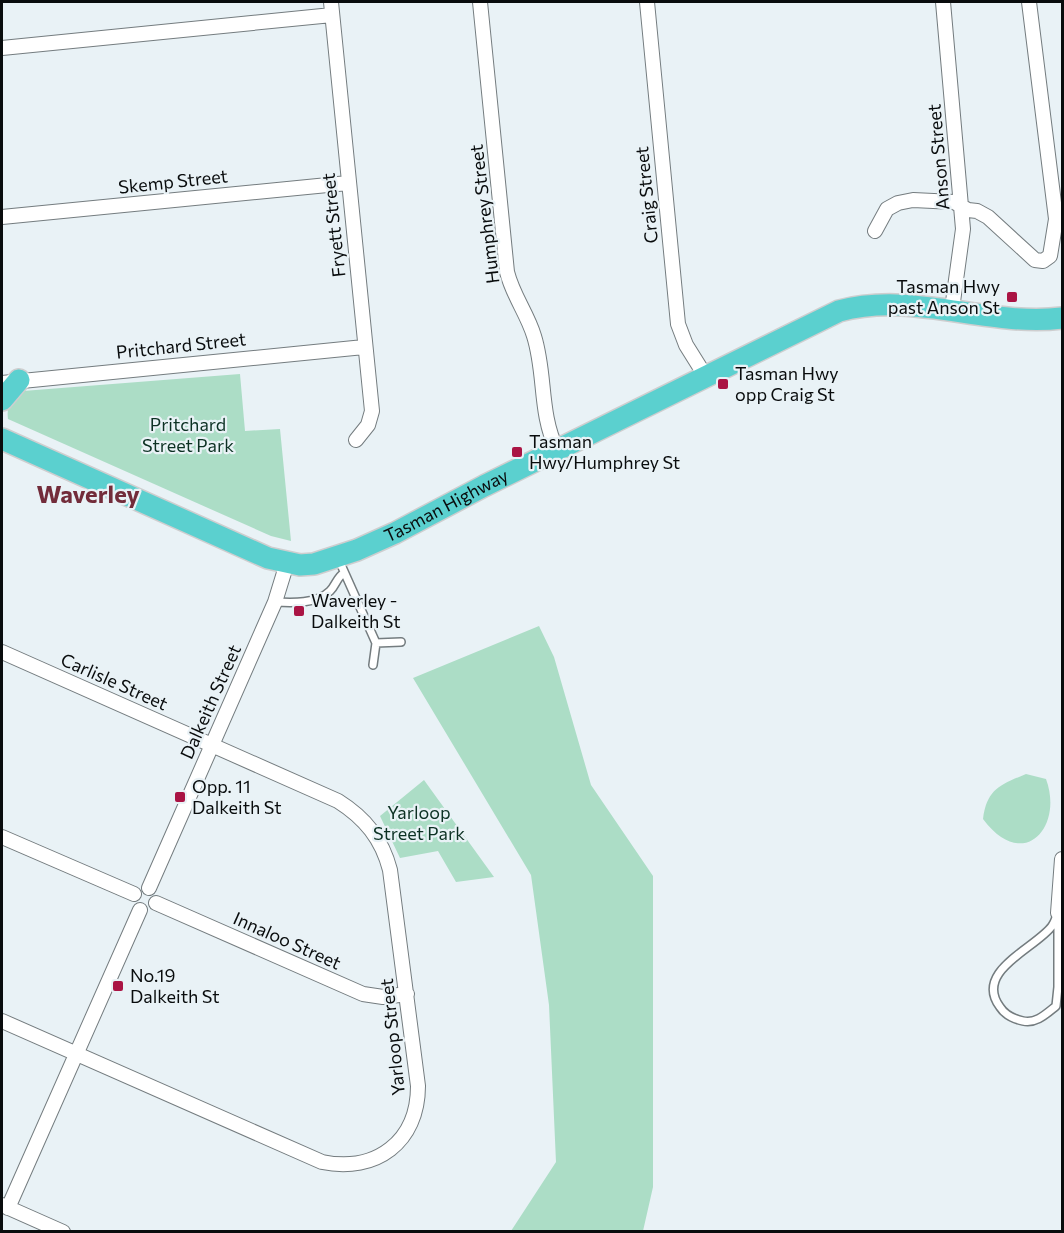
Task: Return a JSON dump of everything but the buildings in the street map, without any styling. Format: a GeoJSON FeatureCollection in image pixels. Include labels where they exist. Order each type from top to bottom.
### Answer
{"type":"FeatureCollection","features":[{"type":"Feature","properties":{"kind":"highway","name":"Tasman Highway"},"geometry":{"type":"LineString","coordinates":[[4,436],[240,547],[287,563],[341,566],[395,533],[557,450],[816,321],[854,307],[885,304],[1047,320],[1062,318]]}},
{"type":"Feature","properties":{"kind":"highway"},"geometry":{"type":"LineString","coordinates":[[2,400],[10,381]]}},
{"type":"Feature","properties":{"kind":"street","name":"Humphrey Street"},"geometry":{"type":"LineString","coordinates":[[480,2],[507,272],[516,301],[534,336],[543,410],[557,450]]}},
{"type":"Feature","properties":{"kind":"street","name":"Craig Street"},"geometry":{"type":"LineString","coordinates":[[647,2],[678,324],[686,345],[706,377]]}},
{"type":"Feature","properties":{"kind":"street","name":"Anson Street"},"geometry":{"type":"LineString","coordinates":[[943,2],[963,229],[952,309]]}},
{"type":"Feature","properties":{"kind":"street"},"geometry":{"type":"LineString","coordinates":[[875,231],[887,209],[898,203],[954,202],[983,213],[1031,257],[1043,261],[1052,253],[1056,219],[1029,2]]}},
{"type":"Feature","properties":{"kind":"street"},"geometry":{"type":"LineString","coordinates":[[2,48],[332,8]]}},
{"type":"Feature","properties":{"kind":"street","name":"Fryett Street"},"geometry":{"type":"LineString","coordinates":[[332,8],[372,411],[368,425],[356,440]]}},
{"type":"Feature","properties":{"kind":"street","name":"Skemp Street"},"geometry":{"type":"LineString","coordinates":[[2,217],[348,183]]}},
{"type":"Feature","properties":{"kind":"street","name":"Pritchard Street"},"geometry":{"type":"LineString","coordinates":[[10,381],[364,347]]}},
{"type":"Feature","properties":{"kind":"street","name":"Dalkeith Street"},"geometry":{"type":"LineString","coordinates":[[149,888],[275,602],[287,563]]}},
{"type":"Feature","properties":{"kind":"street","name":"Carlisle Street"},"geometry":{"type":"LineString","coordinates":[[2,652],[212,745]]}},
{"type":"Feature","properties":{"kind":"street","name":"Yarloop Street"},"geometry":{"type":"LineString","coordinates":[[2,1022],[322,1162],[347,1166],[360,1164],[392,1148],[409,1128],[417,1106],[418,1086],[390,870],[374,833],[354,811],[338,801],[212,745]]}},
{"type":"Feature","properties":{"kind":"street"},"geometry":{"type":"LineString","coordinates":[[2,837],[134,894]]}},
{"type":"Feature","properties":{"kind":"street"},"geometry":{"type":"LineString","coordinates":[[1058,913],[1062,859]]}},
{"type":"Feature","properties":{"kind":"street"},"geometry":{"type":"LineString","coordinates":[[139,888],[149,888],[156,895],[156,903],[151,909],[140,910],[133,901],[134,894],[139,888]]}},
{"type":"Feature","properties":{"kind":"street","name":"Innaloo Street"},"geometry":{"type":"LineString","coordinates":[[156,903],[363,994],[383,997],[407,994]]}},
{"type":"Feature","properties":{"kind":"street"},"geometry":{"type":"LineString","coordinates":[[63,1232],[5,1207],[140,910]]}},
{"type":"Feature","properties":{"kind":"lane"},"geometry":{"type":"LineString","coordinates":[[275,602],[290,603],[327,594],[339,576],[341,566]]}},
{"type":"Feature","properties":{"kind":"lane"},"geometry":{"type":"LineString","coordinates":[[341,566],[376,643],[373,665]]}},
{"type":"Feature","properties":{"kind":"lane"},"geometry":{"type":"LineString","coordinates":[[376,643],[401,642]]}},
{"type":"Feature","properties":{"kind":"lane"},"geometry":{"type":"LineString","coordinates":[[1058,913],[1056,1006],[1042,1017],[1030,1022],[1016,1020],[1003,1012],[994,999],[994,986],[1010,960],[1052,926],[1058,913]]}},
{"type":"Feature","properties":{"kind":"green space","name":"Pritchard Street Park"},"geometry":{"type":"Polygon","coordinates":[[[240,374],[245,431],[280,429],[291,541],[271,536],[8,419],[11,404],[23,391],[240,374]]]}},
{"type":"Feature","properties":{"kind":"green space"},"geometry":{"type":"Polygon","coordinates":[[[539,626],[554,657],[591,785],[653,876],[653,1187],[643,1231],[511,1231],[556,1162],[549,1005],[531,875],[413,678],[539,626]]]}},
{"type":"Feature","properties":{"kind":"green space"},"geometry":{"type":"Polygon","coordinates":[[[1026,774],[1046,779],[1050,797],[1049,813],[1045,827],[1036,837],[1025,843],[1012,842],[998,835],[983,819],[985,809],[996,789],[1026,774]]]}},
{"type":"Feature","properties":{"kind":"green space","name":"Yarloop Street Park"},"geometry":{"type":"Polygon","coordinates":[[[424,780],[494,877],[456,882],[438,851],[400,858],[380,816],[424,780]]]}},
{"type":"Feature","properties":{"kind":"place","name":"Tasman Hwy past Anson St"},"geometry":{"type":"Point","coordinates":[1012,297]}},
{"type":"Feature","properties":{"kind":"place","name":"Tasman Hwy opp Craig St"},"geometry":{"type":"Point","coordinates":[723,384]}},
{"type":"Feature","properties":{"kind":"place","name":"Tasman Hwy/Humphrey St"},"geometry":{"type":"Point","coordinates":[517,452]}},
{"type":"Feature","properties":{"kind":"place","name":"Waverley - Dalkeith St"},"geometry":{"type":"Point","coordinates":[299,611]}},
{"type":"Feature","properties":{"kind":"place","name":"Opp. 11 Dalkeith St"},"geometry":{"type":"Point","coordinates":[180,797]}},
{"type":"Feature","properties":{"kind":"place","name":"No.19 Dalkeith St"},"geometry":{"type":"Point","coordinates":[118,986]}},
{"type":"Feature","properties":{"kind":"district","name":"Waverley"},"geometry":{"type":"Point","coordinates":[88,495]}}]}
